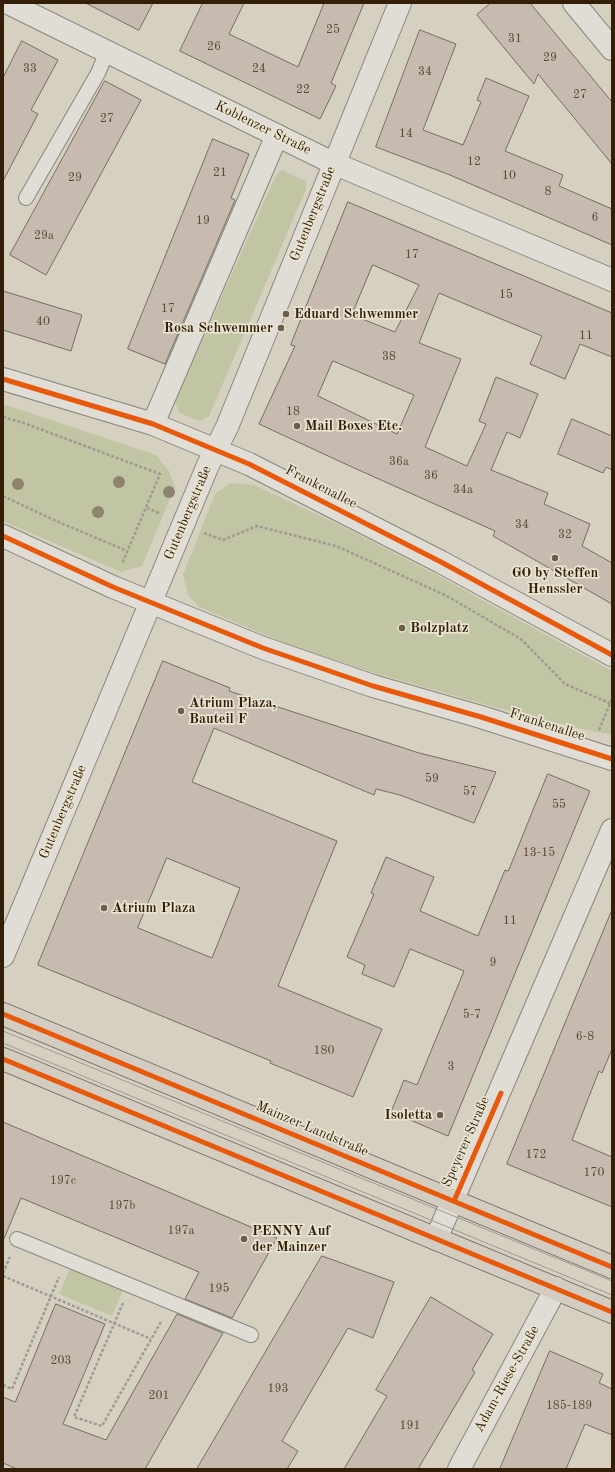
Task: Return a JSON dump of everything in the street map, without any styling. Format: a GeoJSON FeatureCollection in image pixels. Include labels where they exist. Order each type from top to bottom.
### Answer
{"type":"FeatureCollection","features":[{"type":"Feature","properties":{"kind":"main road","name":"Mainzer Landstraße"},"geometry":{"type":"LineString","coordinates":[[3,1014],[612,1267]]}},
{"type":"Feature","properties":{"kind":"main road"},"geometry":{"type":"LineString","coordinates":[[3,1059],[612,1312]]}},
{"type":"Feature","properties":{"kind":"street","name":"Koblenzer Straße"},"geometry":{"type":"LineString","coordinates":[[8,3],[333,163],[612,280]]}},
{"type":"Feature","properties":{"kind":"street","name":"Gutenbergstraße"},"geometry":{"type":"LineString","coordinates":[[3,956],[215,449],[227,426],[333,163],[400,3]]}},
{"type":"Feature","properties":{"kind":"street"},"geometry":{"type":"LineString","coordinates":[[574,3],[612,49]]}},
{"type":"Feature","properties":{"kind":"street"},"geometry":{"type":"LineString","coordinates":[[153,424],[277,135]]}},
{"type":"Feature","properties":{"kind":"street","name":"Frankenallee"},"geometry":{"type":"LineString","coordinates":[[3,379],[153,424],[249,464],[441,562],[612,655]]}},
{"type":"Feature","properties":{"kind":"street","name":"Frankenallee"},"geometry":{"type":"LineString","coordinates":[[3,536],[151,603],[263,648],[373,686],[481,717],[612,759]]}},
{"type":"Feature","properties":{"kind":"street","name":"Speyerer Straße"},"geometry":{"type":"LineString","coordinates":[[436,1239],[454,1201],[612,830]]}},
{"type":"Feature","properties":{"kind":"street","name":"Adam-Riese-Straße"},"geometry":{"type":"LineString","coordinates":[[458,1469],[556,1288]]}},
{"type":"Feature","properties":{"kind":"lane"},"geometry":{"type":"LineString","coordinates":[[26,198],[98,73],[107,52]]}},
{"type":"Feature","properties":{"kind":"lane"},"geometry":{"type":"LineString","coordinates":[[17,1239],[251,1335]]}},
{"type":"Feature","properties":{"kind":"path"},"geometry":{"type":"LineString","coordinates":[[3,417],[21,422],[160,474],[127,551],[54,520],[3,496]]}},
{"type":"Feature","properties":{"kind":"path"},"geometry":{"type":"LineString","coordinates":[[223,540],[257,526],[336,546],[445,595],[521,639],[566,684],[611,704]]}},
{"type":"Feature","properties":{"kind":"path"},"geometry":{"type":"LineString","coordinates":[[598,733],[612,699]]}},
{"type":"Feature","properties":{"kind":"path"},"geometry":{"type":"LineString","coordinates":[[3,1386],[12,1389],[66,1260]]}},
{"type":"Feature","properties":{"kind":"path"},"geometry":{"type":"LineString","coordinates":[[3,1276],[151,1340]]}},
{"type":"Feature","properties":{"kind":"path"},"geometry":{"type":"LineString","coordinates":[[131,1286],[74,1417],[102,1426],[172,1303]]}},
{"type":"Feature","properties":{"kind":"green space"},"geometry":{"type":"Polygon","coordinates":[[[282,170],[306,181],[306,189],[209,416],[200,421],[179,413],[175,401],[276,175],[282,170]]]}},
{"type":"Feature","properties":{"kind":"green space"},"geometry":{"type":"Polygon","coordinates":[[[3,404],[156,455],[169,471],[175,487],[142,566],[121,572],[3,521],[3,404]]]}},
{"type":"Feature","properties":{"kind":"green space"},"geometry":{"type":"Polygon","coordinates":[[[230,483],[254,485],[344,527],[435,574],[612,671],[612,735],[573,727],[498,708],[378,674],[287,644],[199,607],[188,595],[183,575],[215,494],[230,483]]]}},
{"type":"Feature","properties":{"kind":"green space"},"geometry":{"type":"Polygon","coordinates":[[[70,1268],[123,1290],[112,1316],[59,1294],[70,1268]]]}},
{"type":"Feature","properties":{"kind":"building"},"geometry":{"type":"Polygon","coordinates":[[[86,3],[153,3],[139,30],[86,3]]]}},
{"type":"Feature","properties":{"kind":"building"},"geometry":{"type":"Polygon","coordinates":[[[203,3],[244,3],[229,34],[298,67],[324,3],[364,3],[331,83],[336,86],[320,119],[180,51],[203,3]]]}},
{"type":"Feature","properties":{"kind":"building"},"geometry":{"type":"Polygon","coordinates":[[[491,3],[530,3],[612,102],[612,164],[538,74],[534,84],[477,15],[491,3]]]}},
{"type":"Feature","properties":{"kind":"building"},"geometry":{"type":"Polygon","coordinates":[[[420,30],[456,44],[423,130],[463,145],[481,102],[477,100],[486,78],[529,96],[505,151],[563,175],[559,186],[612,209],[612,245],[450,175],[376,147],[420,30]]]}},
{"type":"Feature","properties":{"kind":"building"},"geometry":{"type":"Polygon","coordinates":[[[22,41],[58,60],[31,110],[38,114],[3,181],[3,78],[22,41]]]}},
{"type":"Feature","properties":{"kind":"building"},"geometry":{"type":"Polygon","coordinates":[[[105,81],[141,100],[46,275],[10,255],[105,81]]]}},
{"type":"Feature","properties":{"kind":"building"},"geometry":{"type":"Polygon","coordinates":[[[213,139],[249,154],[231,198],[235,200],[233,205],[165,364],[128,349],[213,139]]]}},
{"type":"Feature","properties":{"kind":"building"},"geometry":{"type":"Polygon","coordinates":[[[348,202],[612,313],[612,357],[580,344],[565,379],[530,364],[542,336],[439,293],[419,343],[461,359],[425,447],[467,466],[486,424],[479,421],[496,377],[538,394],[520,438],[507,432],[491,470],[548,493],[544,504],[590,524],[582,546],[612,563],[612,604],[493,536],[495,531],[259,424],[295,346],[291,345],[348,202]],[[373,265],[352,315],[395,332],[419,285],[373,265]],[[333,361],[318,396],[397,434],[414,395],[333,361]]]}},
{"type":"Feature","properties":{"kind":"building"},"geometry":{"type":"Polygon","coordinates":[[[3,291],[82,315],[71,351],[3,330],[3,291]]]}},
{"type":"Feature","properties":{"kind":"building"},"geometry":{"type":"Polygon","coordinates":[[[572,419],[612,436],[612,470],[606,467],[603,473],[558,454],[572,419]]]}},
{"type":"Feature","properties":{"kind":"building","name":"Atrium Plaza"},"geometry":{"type":"Polygon","coordinates":[[[163,661],[230,688],[229,691],[419,753],[496,772],[474,823],[400,795],[376,789],[374,795],[214,728],[192,782],[337,841],[278,986],[382,1029],[353,1097],[270,1063],[271,1061],[38,965],[163,661]],[[167,858],[138,928],[212,958],[240,888],[167,858]]]}},
{"type":"Feature","properties":{"kind":"building"},"geometry":{"type":"Polygon","coordinates":[[[548,774],[590,791],[448,1136],[391,1112],[404,1080],[417,1085],[464,971],[410,949],[394,987],[362,974],[365,965],[347,957],[374,894],[371,893],[386,857],[434,877],[420,911],[478,936],[505,870],[508,871],[548,774]]]}},
{"type":"Feature","properties":{"kind":"building"},"geometry":{"type":"Polygon","coordinates":[[[612,910],[612,1049],[602,1073],[599,1071],[572,1140],[612,1157],[612,1207],[507,1164],[612,910]]]}},
{"type":"Feature","properties":{"kind":"building"},"geometry":{"type":"Polygon","coordinates":[[[3,1122],[277,1238],[232,1318],[185,1299],[199,1272],[21,1198],[3,1241],[3,1122]]]}},
{"type":"Feature","properties":{"kind":"building"},"geometry":{"type":"Polygon","coordinates":[[[322,1256],[394,1282],[373,1338],[348,1328],[282,1441],[298,1451],[287,1469],[197,1469],[322,1256]]]}},
{"type":"Feature","properties":{"kind":"building"},"geometry":{"type":"Polygon","coordinates":[[[431,1297],[493,1334],[472,1370],[475,1372],[418,1469],[344,1469],[387,1396],[376,1390],[431,1297]]]}},
{"type":"Feature","properties":{"kind":"building"},"geometry":{"type":"Polygon","coordinates":[[[56,1304],[105,1324],[63,1424],[106,1440],[177,1314],[223,1333],[145,1469],[17,1469],[3,1463],[3,1397],[15,1402],[56,1304]]]}},
{"type":"Feature","properties":{"kind":"building"},"geometry":{"type":"Polygon","coordinates":[[[550,1351],[603,1374],[599,1383],[612,1389],[612,1435],[585,1424],[566,1469],[500,1469],[550,1351]]]}},
{"type":"Feature","properties":{"kind":"tram line"},"geometry":{"type":"LineString","coordinates":[[3,1031],[612,1281]]}},
{"type":"Feature","properties":{"kind":"tram line"},"geometry":{"type":"LineString","coordinates":[[3,1043],[612,1295]]}},
{"type":"Feature","properties":{"kind":"cycle path"},"geometry":{"type":"LineString","coordinates":[[3,379],[153,424],[249,464],[441,562],[612,655]]}},
{"type":"Feature","properties":{"kind":"cycle path"},"geometry":{"type":"LineString","coordinates":[[3,536],[113,587],[263,648],[373,686],[481,717],[612,759]]}},
{"type":"Feature","properties":{"kind":"cycle path"},"geometry":{"type":"LineString","coordinates":[[3,1014],[612,1267]]}},
{"type":"Feature","properties":{"kind":"cycle path"},"geometry":{"type":"LineString","coordinates":[[3,1059],[612,1312]]}},
{"type":"Feature","properties":{"kind":"cycle path"},"geometry":{"type":"LineString","coordinates":[[454,1201],[501,1093]]}},
{"type":"Feature","properties":{"kind":"place","name":"Eduard Schwemmer"},"geometry":{"type":"Point","coordinates":[286,314]}},
{"type":"Feature","properties":{"kind":"place","name":"Rosa Schwemmer"},"geometry":{"type":"Point","coordinates":[281,328]}},
{"type":"Feature","properties":{"kind":"place","name":"Mail Boxes Etc."},"geometry":{"type":"Point","coordinates":[297,426]}},
{"type":"Feature","properties":{"kind":"place","name":"GO by Steffen Henssler"},"geometry":{"type":"Point","coordinates":[555,558]}},
{"type":"Feature","properties":{"kind":"place","name":"Bolzplatz"},"geometry":{"type":"Point","coordinates":[402,628]}},
{"type":"Feature","properties":{"kind":"place","name":"Atrium Plaza, Bauteil F"},"geometry":{"type":"Point","coordinates":[181,711]}},
{"type":"Feature","properties":{"kind":"place","name":"Atrium Plaza"},"geometry":{"type":"Point","coordinates":[104,908]}},
{"type":"Feature","properties":{"kind":"place","name":"Isoletta"},"geometry":{"type":"Point","coordinates":[440,1115]}},
{"type":"Feature","properties":{"kind":"place","name":"PENNY Auf der Mainzer"},"geometry":{"type":"Point","coordinates":[244,1239]}}]}
